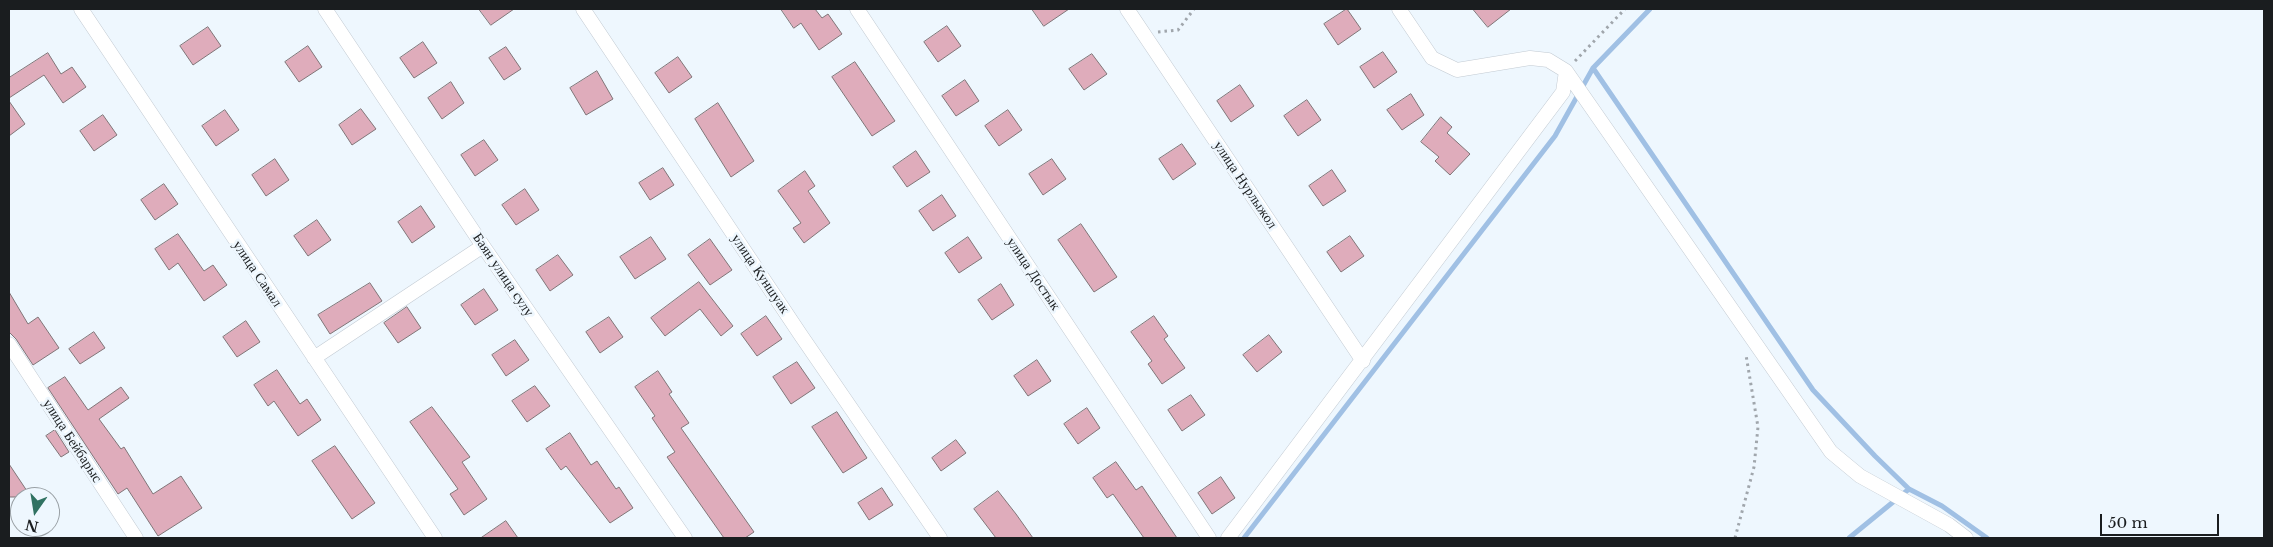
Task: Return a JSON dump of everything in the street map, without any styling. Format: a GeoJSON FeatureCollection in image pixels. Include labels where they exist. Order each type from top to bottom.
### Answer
{"type":"FeatureCollection","features":[{"type":"Feature","properties":{"kind":"street","name":"улица Самал"},"geometry":{"type":"LineString","coordinates":[[81,9],[435,538]]}},
{"type":"Feature","properties":{"kind":"street","name":"Баян улица сулу"},"geometry":{"type":"LineString","coordinates":[[325,9],[483,246],[685,538]]}},
{"type":"Feature","properties":{"kind":"street","name":"улица Куншуак"},"geometry":{"type":"LineString","coordinates":[[583,9],[794,326],[940,538]]}},
{"type":"Feature","properties":{"kind":"street","name":"улица Достык"},"geometry":{"type":"LineString","coordinates":[[857,9],[1209,538]]}},
{"type":"Feature","properties":{"kind":"street","name":"улица Нурлыжол"},"geometry":{"type":"LineString","coordinates":[[1127,9],[1363,361]]}},
{"type":"Feature","properties":{"kind":"street"},"geometry":{"type":"LineString","coordinates":[[1398,9],[1432,58],[1457,70],[1530,58],[1548,60],[1566,71],[1831,452],[1860,476],[1949,525],[1966,538]]}},
{"type":"Feature","properties":{"kind":"street"},"geometry":{"type":"LineString","coordinates":[[1228,538],[1363,361],[1562,92],[1566,71]]}},
{"type":"Feature","properties":{"kind":"street"},"geometry":{"type":"LineString","coordinates":[[314,358],[483,246]]}},
{"type":"Feature","properties":{"kind":"street","name":"улица Бейбарыс"},"geometry":{"type":"LineString","coordinates":[[9,344],[136,538]]}},
{"type":"Feature","properties":{"kind":"path"},"geometry":{"type":"LineString","coordinates":[[1144,34],[1178,30],[1194,9]]}},
{"type":"Feature","properties":{"kind":"path"},"geometry":{"type":"LineString","coordinates":[[1566,71],[1625,9]]}},
{"type":"Feature","properties":{"kind":"path"},"geometry":{"type":"LineString","coordinates":[[1735,538],[1754,467],[1758,427],[1745,350]]}},
{"type":"Feature","properties":{"kind":"building"},"geometry":{"type":"Polygon","coordinates":[[[479,9],[514,9],[491,25],[479,9]]]}},
{"type":"Feature","properties":{"kind":"building"},"geometry":{"type":"Polygon","coordinates":[[[781,9],[815,9],[822,18],[828,14],[842,34],[819,50],[801,23],[794,28],[781,9]]]}},
{"type":"Feature","properties":{"kind":"building"},"geometry":{"type":"Polygon","coordinates":[[[1032,9],[1069,9],[1044,26],[1032,9]]]}},
{"type":"Feature","properties":{"kind":"building"},"geometry":{"type":"Polygon","coordinates":[[[1347,9],[1361,29],[1338,45],[1324,24],[1347,9]]]}},
{"type":"Feature","properties":{"kind":"building"},"geometry":{"type":"Polygon","coordinates":[[[1473,9],[1511,9],[1488,27],[1473,9]]]}},
{"type":"Feature","properties":{"kind":"building"},"geometry":{"type":"Polygon","coordinates":[[[947,26],[961,46],[938,62],[924,42],[947,26]]]}},
{"type":"Feature","properties":{"kind":"building"},"geometry":{"type":"Polygon","coordinates":[[[208,27],[221,46],[193,65],[180,46],[208,27]]]}},
{"type":"Feature","properties":{"kind":"building"},"geometry":{"type":"Polygon","coordinates":[[[423,42],[437,63],[414,78],[400,58],[423,42]]]}},
{"type":"Feature","properties":{"kind":"building"},"geometry":{"type":"Polygon","coordinates":[[[308,46],[322,67],[299,82],[285,62],[308,46]]]}},
{"type":"Feature","properties":{"kind":"building"},"geometry":{"type":"Polygon","coordinates":[[[506,47],[521,69],[504,80],[489,58],[506,47]]]}},
{"type":"Feature","properties":{"kind":"building"},"geometry":{"type":"Polygon","coordinates":[[[1383,52],[1397,72],[1374,88],[1360,67],[1383,52]]]}},
{"type":"Feature","properties":{"kind":"building"},"geometry":{"type":"Polygon","coordinates":[[[48,53],[61,74],[72,67],[86,87],[63,103],[44,75],[9,98],[9,78],[48,53]]]}},
{"type":"Feature","properties":{"kind":"building"},"geometry":{"type":"Polygon","coordinates":[[[1092,54],[1107,74],[1084,90],[1069,69],[1092,54]]]}},
{"type":"Feature","properties":{"kind":"building"},"geometry":{"type":"Polygon","coordinates":[[[678,57],[692,77],[669,93],[655,73],[678,57]]]}},
{"type":"Feature","properties":{"kind":"building"},"geometry":{"type":"Polygon","coordinates":[[[855,62],[895,121],[872,136],[832,77],[855,62]]]}},
{"type":"Feature","properties":{"kind":"building"},"geometry":{"type":"Polygon","coordinates":[[[597,71],[613,99],[586,115],[570,88],[597,71]]]}},
{"type":"Feature","properties":{"kind":"building"},"geometry":{"type":"Polygon","coordinates":[[[965,80],[979,101],[956,116],[942,96],[965,80]]]}},
{"type":"Feature","properties":{"kind":"building"},"geometry":{"type":"Polygon","coordinates":[[[451,82],[464,103],[442,119],[428,98],[451,82]]]}},
{"type":"Feature","properties":{"kind":"building"},"geometry":{"type":"Polygon","coordinates":[[[1240,85],[1254,106],[1231,122],[1217,101],[1240,85]]]}},
{"type":"Feature","properties":{"kind":"building"},"geometry":{"type":"Polygon","coordinates":[[[1411,94],[1424,115],[1402,130],[1387,110],[1411,94]]]}},
{"type":"Feature","properties":{"kind":"building"},"geometry":{"type":"Polygon","coordinates":[[[1307,100],[1321,120],[1298,136],[1284,116],[1307,100]]]}},
{"type":"Feature","properties":{"kind":"building"},"geometry":{"type":"Polygon","coordinates":[[[9,101],[25,124],[9,136],[9,101]]]}},
{"type":"Feature","properties":{"kind":"building"},"geometry":{"type":"Polygon","coordinates":[[[718,103],[754,161],[731,177],[695,119],[718,103]]]}},
{"type":"Feature","properties":{"kind":"building"},"geometry":{"type":"Polygon","coordinates":[[[361,109],[376,129],[352,145],[339,125],[361,109]]]}},
{"type":"Feature","properties":{"kind":"building"},"geometry":{"type":"Polygon","coordinates":[[[225,110],[239,130],[216,146],[202,126],[225,110]]]}},
{"type":"Feature","properties":{"kind":"building"},"geometry":{"type":"Polygon","coordinates":[[[1008,110],[1022,130],[999,146],[985,126],[1008,110]]]}},
{"type":"Feature","properties":{"kind":"building"},"geometry":{"type":"Polygon","coordinates":[[[103,115],[117,135],[94,151],[80,131],[103,115]]]}},
{"type":"Feature","properties":{"kind":"building"},"geometry":{"type":"Polygon","coordinates":[[[1441,117],[1452,127],[1447,133],[1470,154],[1450,175],[1435,161],[1439,157],[1421,142],[1441,117]]]}},
{"type":"Feature","properties":{"kind":"building"},"geometry":{"type":"Polygon","coordinates":[[[484,140],[498,160],[475,176],[461,155],[484,140]]]}},
{"type":"Feature","properties":{"kind":"building"},"geometry":{"type":"Polygon","coordinates":[[[1182,144],[1196,164],[1173,180],[1159,159],[1182,144]]]}},
{"type":"Feature","properties":{"kind":"building"},"geometry":{"type":"Polygon","coordinates":[[[916,151],[930,172],[907,187],[893,167],[916,151]]]}},
{"type":"Feature","properties":{"kind":"building"},"geometry":{"type":"Polygon","coordinates":[[[275,159],[289,180],[266,196],[252,175],[275,159]]]}},
{"type":"Feature","properties":{"kind":"building"},"geometry":{"type":"Polygon","coordinates":[[[1052,159],[1066,179],[1043,195],[1029,174],[1052,159]]]}},
{"type":"Feature","properties":{"kind":"building"},"geometry":{"type":"Polygon","coordinates":[[[663,168],[674,185],[650,200],[639,183],[663,168]]]}},
{"type":"Feature","properties":{"kind":"building"},"geometry":{"type":"Polygon","coordinates":[[[1332,170],[1346,191],[1323,206],[1309,186],[1332,170]]]}},
{"type":"Feature","properties":{"kind":"building"},"geometry":{"type":"Polygon","coordinates":[[[805,171],[815,186],[808,191],[830,223],[804,243],[793,228],[801,223],[778,191],[805,171]]]}},
{"type":"Feature","properties":{"kind":"building"},"geometry":{"type":"Polygon","coordinates":[[[164,184],[178,204],[155,220],[141,200],[164,184]]]}},
{"type":"Feature","properties":{"kind":"building"},"geometry":{"type":"Polygon","coordinates":[[[525,189],[539,210],[516,225],[502,205],[525,189]]]}},
{"type":"Feature","properties":{"kind":"building"},"geometry":{"type":"Polygon","coordinates":[[[942,195],[956,216],[933,231],[919,211],[942,195]]]}},
{"type":"Feature","properties":{"kind":"building"},"geometry":{"type":"Polygon","coordinates":[[[421,206],[435,227],[412,243],[398,222],[421,206]]]}},
{"type":"Feature","properties":{"kind":"building"},"geometry":{"type":"Polygon","coordinates":[[[317,220],[331,240],[308,256],[294,236],[317,220]]]}},
{"type":"Feature","properties":{"kind":"building"},"geometry":{"type":"Polygon","coordinates":[[[1081,224],[1117,277],[1094,292],[1058,240],[1081,224]]]}},
{"type":"Feature","properties":{"kind":"building"},"geometry":{"type":"Polygon","coordinates":[[[178,234],[204,271],[213,265],[227,285],[204,301],[178,263],[169,270],[155,249],[178,234]]]}},
{"type":"Feature","properties":{"kind":"building"},"geometry":{"type":"Polygon","coordinates":[[[1350,236],[1364,256],[1341,272],[1327,252],[1350,236]]]}},
{"type":"Feature","properties":{"kind":"building"},"geometry":{"type":"Polygon","coordinates":[[[651,237],[666,259],[635,279],[620,257],[651,237]]]}},
{"type":"Feature","properties":{"kind":"building"},"geometry":{"type":"Polygon","coordinates":[[[968,237],[982,258],[959,273],[945,253],[968,237]]]}},
{"type":"Feature","properties":{"kind":"building"},"geometry":{"type":"Polygon","coordinates":[[[710,239],[732,270],[710,285],[688,255],[710,239]]]}},
{"type":"Feature","properties":{"kind":"building"},"geometry":{"type":"Polygon","coordinates":[[[558,255],[573,275],[550,291],[536,270],[558,255]]]}},
{"type":"Feature","properties":{"kind":"building"},"geometry":{"type":"Polygon","coordinates":[[[699,282],[733,326],[721,336],[700,309],[665,336],[651,318],[699,282]]]}},
{"type":"Feature","properties":{"kind":"building"},"geometry":{"type":"Polygon","coordinates":[[[370,283],[382,301],[330,334],[318,315],[370,283]]]}},
{"type":"Feature","properties":{"kind":"building"},"geometry":{"type":"Polygon","coordinates":[[[1001,284],[1014,305],[992,320],[978,300],[1001,284]]]}},
{"type":"Feature","properties":{"kind":"building"},"geometry":{"type":"Polygon","coordinates":[[[484,289],[498,310],[475,325],[461,305],[484,289]]]}},
{"type":"Feature","properties":{"kind":"building"},"geometry":{"type":"Polygon","coordinates":[[[9,292],[28,324],[38,317],[59,348],[33,365],[16,339],[9,332],[9,292]]]}},
{"type":"Feature","properties":{"kind":"building"},"geometry":{"type":"Polygon","coordinates":[[[407,307],[421,328],[398,343],[384,323],[407,307]]]}},
{"type":"Feature","properties":{"kind":"building"},"geometry":{"type":"Polygon","coordinates":[[[766,316],[782,339],[757,356],[741,334],[766,316]]]}},
{"type":"Feature","properties":{"kind":"building"},"geometry":{"type":"Polygon","coordinates":[[[1154,316],[1168,336],[1164,339],[1185,368],[1162,384],[1148,364],[1152,361],[1131,332],[1154,316]]]}},
{"type":"Feature","properties":{"kind":"building"},"geometry":{"type":"Polygon","coordinates":[[[609,317],[623,337],[600,353],[586,332],[609,317]]]}},
{"type":"Feature","properties":{"kind":"building"},"geometry":{"type":"Polygon","coordinates":[[[246,321],[260,342],[237,357],[223,337],[246,321]]]}},
{"type":"Feature","properties":{"kind":"building"},"geometry":{"type":"Polygon","coordinates":[[[94,332],[105,348],[80,364],[69,349],[94,332]]]}},
{"type":"Feature","properties":{"kind":"building"},"geometry":{"type":"Polygon","coordinates":[[[1269,335],[1282,352],[1257,372],[1243,355],[1269,335]]]}},
{"type":"Feature","properties":{"kind":"building"},"geometry":{"type":"Polygon","coordinates":[[[515,340],[529,360],[506,376],[492,355],[515,340]]]}},
{"type":"Feature","properties":{"kind":"building"},"geometry":{"type":"Polygon","coordinates":[[[1037,360],[1051,381],[1028,396],[1014,376],[1037,360]]]}},
{"type":"Feature","properties":{"kind":"building"},"geometry":{"type":"Polygon","coordinates":[[[797,362],[815,388],[791,404],[773,377],[797,362]]]}},
{"type":"Feature","properties":{"kind":"building"},"geometry":{"type":"Polygon","coordinates":[[[277,370],[300,404],[307,399],[321,420],[298,436],[274,401],[268,406],[254,385],[277,370]]]}},
{"type":"Feature","properties":{"kind":"building"},"geometry":{"type":"Polygon","coordinates":[[[658,371],[672,392],[669,394],[689,423],[681,428],[754,532],[745,538],[724,538],[667,457],[675,452],[652,418],[655,416],[635,387],[658,371]]]}},
{"type":"Feature","properties":{"kind":"building"},"geometry":{"type":"Polygon","coordinates":[[[65,377],[88,410],[121,387],[129,398],[99,419],[121,449],[124,447],[153,494],[181,476],[202,508],[158,536],[127,488],[118,494],[48,388],[65,377]]]}},
{"type":"Feature","properties":{"kind":"building"},"geometry":{"type":"Polygon","coordinates":[[[535,386],[550,406],[527,422],[512,401],[535,386]]]}},
{"type":"Feature","properties":{"kind":"building"},"geometry":{"type":"Polygon","coordinates":[[[1191,395],[1205,415],[1182,431],[1168,410],[1191,395]]]}},
{"type":"Feature","properties":{"kind":"building"},"geometry":{"type":"Polygon","coordinates":[[[432,407],[470,457],[462,462],[487,499],[464,515],[450,494],[458,489],[410,422],[432,407]]]}},
{"type":"Feature","properties":{"kind":"building"},"geometry":{"type":"Polygon","coordinates":[[[1087,408],[1100,428],[1078,444],[1064,424],[1087,408]]]}},
{"type":"Feature","properties":{"kind":"building"},"geometry":{"type":"Polygon","coordinates":[[[837,412],[867,458],[843,473],[812,427],[837,412]]]}},
{"type":"Feature","properties":{"kind":"building"},"geometry":{"type":"Polygon","coordinates":[[[55,430],[69,452],[61,457],[46,436],[55,430]]]}},
{"type":"Feature","properties":{"kind":"building"},"geometry":{"type":"Polygon","coordinates":[[[570,433],[591,465],[597,461],[616,489],[619,487],[633,508],[610,523],[566,466],[561,470],[546,449],[570,433]]]}},
{"type":"Feature","properties":{"kind":"building"},"geometry":{"type":"Polygon","coordinates":[[[956,440],[966,453],[941,471],[932,458],[956,440]]]}},
{"type":"Feature","properties":{"kind":"building"},"geometry":{"type":"Polygon","coordinates":[[[335,446],[375,503],[352,519],[312,461],[335,446]]]}},
{"type":"Feature","properties":{"kind":"building"},"geometry":{"type":"Polygon","coordinates":[[[1116,462],[1136,490],[1142,486],[1177,538],[1144,538],[1113,494],[1107,498],[1093,478],[1116,462]]]}},
{"type":"Feature","properties":{"kind":"building"},"geometry":{"type":"Polygon","coordinates":[[[9,464],[24,487],[10,487],[9,497],[9,464]]]}},
{"type":"Feature","properties":{"kind":"building"},"geometry":{"type":"Polygon","coordinates":[[[1221,477],[1235,498],[1212,514],[1198,493],[1221,477]]]}},
{"type":"Feature","properties":{"kind":"building"},"geometry":{"type":"Polygon","coordinates":[[[882,488],[893,505],[869,520],[858,503],[882,488]]]}},
{"type":"Feature","properties":{"kind":"building"},"geometry":{"type":"Polygon","coordinates":[[[998,491],[1033,538],[996,538],[974,509],[998,491]]]}},
{"type":"Feature","properties":{"kind":"building"},"geometry":{"type":"Polygon","coordinates":[[[506,521],[518,538],[481,538],[506,521]]]}},
{"type":"Feature","properties":{"kind":"waterway"},"geometry":{"type":"LineString","coordinates":[[1244,538],[1555,136],[1593,68],[1650,9]]}},
{"type":"Feature","properties":{"kind":"waterway"},"geometry":{"type":"LineString","coordinates":[[1593,68],[1813,390],[1909,489],[1849,538]]}},
{"type":"Feature","properties":{"kind":"waterway"},"geometry":{"type":"LineString","coordinates":[[1909,489],[1942,506],[1987,538]]}}]}
